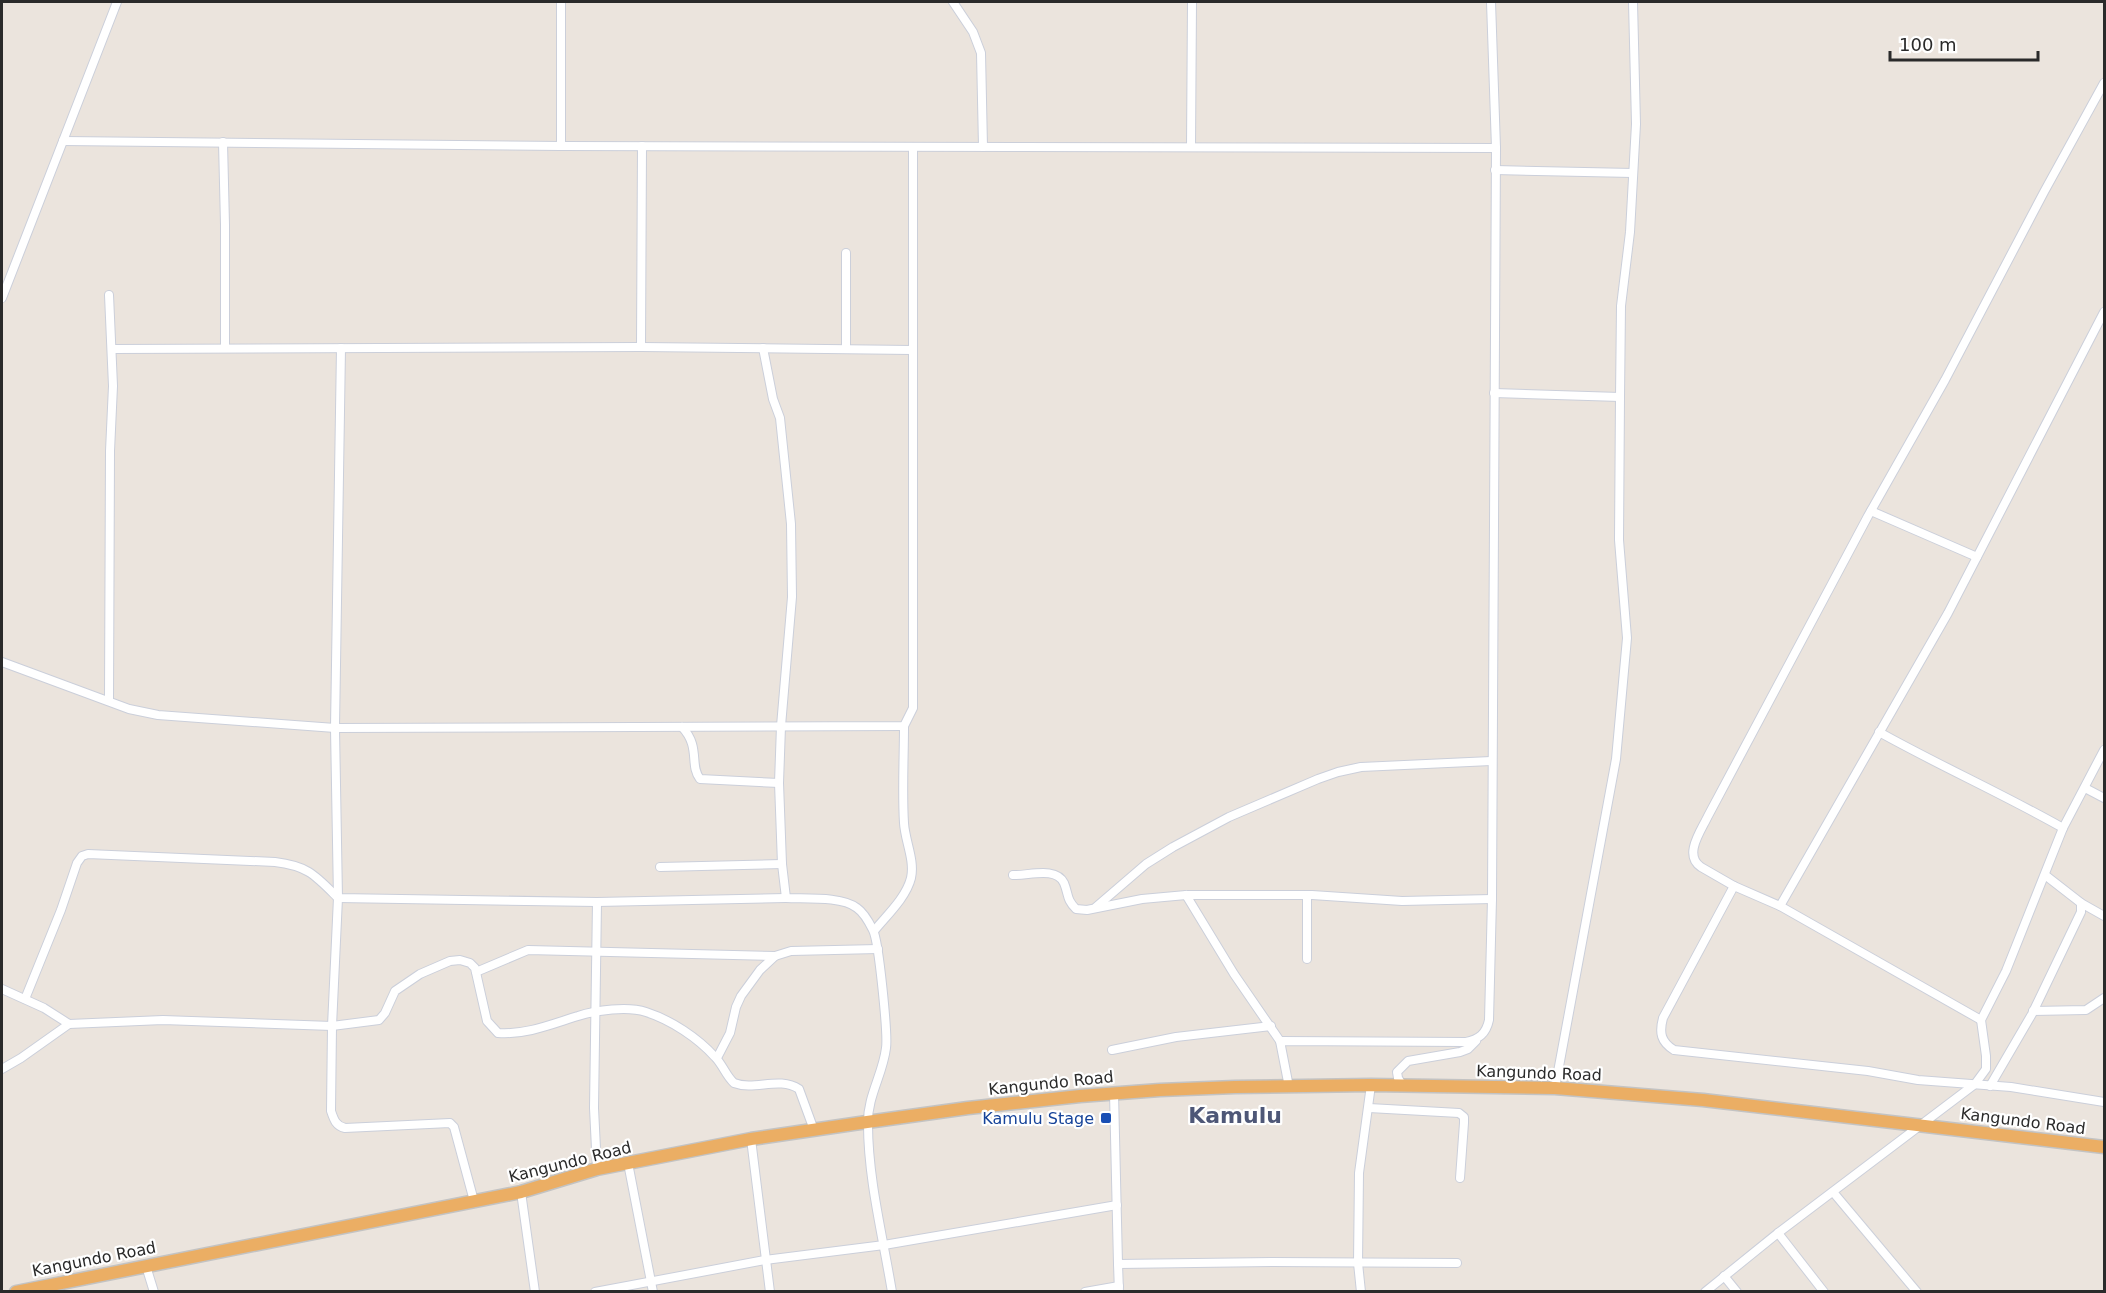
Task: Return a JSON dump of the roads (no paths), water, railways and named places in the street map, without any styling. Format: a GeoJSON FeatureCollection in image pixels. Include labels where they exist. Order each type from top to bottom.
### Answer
{"type":"FeatureCollection","features":[{"type":"Feature","properties":{"kind":"highway","name":"Kangundo Road"},"geometry":{"type":"LineString","coordinates":[[16,1292],[521,1192],[597,1168],[751,1139],[968,1108],[1114,1093],[1235,1087],[1371,1085],[1555,1088],[1703,1100],[2104,1147]]}},
{"type":"Feature","properties":{"kind":"street"},"geometry":{"type":"LineString","coordinates":[[2,298],[117,2]]}},
{"type":"Feature","properties":{"kind":"street"},"geometry":{"type":"LineString","coordinates":[[561,2],[561,146]]}},
{"type":"Feature","properties":{"kind":"street"},"geometry":{"type":"LineString","coordinates":[[953,2],[978,40],[981,53],[982,147]]}},
{"type":"Feature","properties":{"kind":"street"},"geometry":{"type":"LineString","coordinates":[[1191,2],[1191,147]]}},
{"type":"Feature","properties":{"kind":"street"},"geometry":{"type":"LineString","coordinates":[[1403,1086],[1397,1072],[1408,1061],[1468,1049],[1487,1029],[1489,1020],[1492,899],[1496,148],[1491,2]]}},
{"type":"Feature","properties":{"kind":"street"},"geometry":{"type":"LineString","coordinates":[[1555,1088],[1616,759],[1627,639],[1619,540],[1620,397],[1621,306],[1630,232],[1636,123],[1633,2]]}},
{"type":"Feature","properties":{"kind":"street"},"geometry":{"type":"LineString","coordinates":[[1981,1020],[1780,906],[1734,886],[1696,864],[1692,857],[1708,816],[2104,83]]}},
{"type":"Feature","properties":{"kind":"street"},"geometry":{"type":"LineString","coordinates":[[63,141],[561,146],[1496,148]]}},
{"type":"Feature","properties":{"kind":"street"},"geometry":{"type":"LineString","coordinates":[[223,142],[225,348]]}},
{"type":"Feature","properties":{"kind":"street"},"geometry":{"type":"LineString","coordinates":[[641,347],[642,146]]}},
{"type":"Feature","properties":{"kind":"street"},"geometry":{"type":"LineString","coordinates":[[874,931],[901,896],[910,878],[910,858],[904,827],[903,806],[904,726],[913,708],[913,147]]}},
{"type":"Feature","properties":{"kind":"street"},"geometry":{"type":"LineString","coordinates":[[1495,170],[1633,173]]}},
{"type":"Feature","properties":{"kind":"street"},"geometry":{"type":"LineString","coordinates":[[846,253],[846,349]]}},
{"type":"Feature","properties":{"kind":"street"},"geometry":{"type":"LineString","coordinates":[[109,295],[113,386],[110,451],[109,701]]}},
{"type":"Feature","properties":{"kind":"street"},"geometry":{"type":"LineString","coordinates":[[1780,906],[1948,613],[2104,312]]}},
{"type":"Feature","properties":{"kind":"street"},"geometry":{"type":"LineString","coordinates":[[111,348],[641,347],[912,350]]}},
{"type":"Feature","properties":{"kind":"street"},"geometry":{"type":"LineString","coordinates":[[341,348],[335,728],[338,898],[332,1026],[331,1112],[335,1123],[345,1128],[450,1123],[454,1127],[474,1201]]}},
{"type":"Feature","properties":{"kind":"street"},"geometry":{"type":"LineString","coordinates":[[762,348],[773,399],[780,418],[791,524],[792,597],[781,726],[779,783],[782,864],[786,898]]}},
{"type":"Feature","properties":{"kind":"street"},"geometry":{"type":"LineString","coordinates":[[1494,393],[1620,397]]}},
{"type":"Feature","properties":{"kind":"street"},"geometry":{"type":"LineString","coordinates":[[1871,511],[1977,556]]}},
{"type":"Feature","properties":{"kind":"street"},"geometry":{"type":"LineString","coordinates":[[2,662],[143,713],[335,728],[904,726]]}},
{"type":"Feature","properties":{"kind":"street"},"geometry":{"type":"LineString","coordinates":[[682,727],[694,744],[697,774],[700,779],[779,783]]}},
{"type":"Feature","properties":{"kind":"street"},"geometry":{"type":"LineString","coordinates":[[1879,732],[1927,759],[2004,795],[2063,828]]}},
{"type":"Feature","properties":{"kind":"street"},"geometry":{"type":"LineString","coordinates":[[1705,1292],[1778,1233],[1975,1084],[1986,1069],[1981,1020],[2006,971],[2063,828],[2104,750]]}},
{"type":"Feature","properties":{"kind":"street"},"geometry":{"type":"LineString","coordinates":[[1096,908],[1146,864],[1173,847],[1229,817],[1318,779],[1360,768],[1491,761]]}},
{"type":"Feature","properties":{"kind":"street"},"geometry":{"type":"LineString","coordinates":[[2085,788],[2104,798]]}},
{"type":"Feature","properties":{"kind":"street"},"geometry":{"type":"LineString","coordinates":[[25,999],[61,910],[77,863],[82,856],[88,854],[295,865],[310,872],[338,898],[597,902],[786,898],[840,901],[852,905],[859,909],[874,931],[878,949],[887,1046],[875,1084],[867,1122],[892,1292]]}},
{"type":"Feature","properties":{"kind":"street"},"geometry":{"type":"LineString","coordinates":[[660,867],[782,864]]}},
{"type":"Feature","properties":{"kind":"street"},"geometry":{"type":"LineString","coordinates":[[1013,875],[1042,873],[1057,876],[1062,880],[1069,902],[1076,909],[1186,895],[1307,895],[1402,901],[1492,899]]}},
{"type":"Feature","properties":{"kind":"street"},"geometry":{"type":"LineString","coordinates":[[2045,875],[2081,903],[2104,916]]}},
{"type":"Feature","properties":{"kind":"street"},"geometry":{"type":"LineString","coordinates":[[1734,886],[1663,1018],[1660,1030],[1667,1046],[1674,1050],[1868,1071],[1918,1080],[2011,1087],[2104,1102]]}},
{"type":"Feature","properties":{"kind":"street"},"geometry":{"type":"LineString","coordinates":[[1186,895],[1234,974],[1280,1041],[1289,1087]]}},
{"type":"Feature","properties":{"kind":"street"},"geometry":{"type":"LineString","coordinates":[[1307,895],[1307,959]]}},
{"type":"Feature","properties":{"kind":"street"},"geometry":{"type":"LineString","coordinates":[[597,902],[594,1108],[597,1168]]}},
{"type":"Feature","properties":{"kind":"street"},"geometry":{"type":"LineString","coordinates":[[1990,1086],[2033,1011],[2079,919],[2081,903]]}},
{"type":"Feature","properties":{"kind":"street"},"geometry":{"type":"LineString","coordinates":[[476,972],[528,950],[775,956],[791,951],[878,949]]}},
{"type":"Feature","properties":{"kind":"street"},"geometry":{"type":"LineString","coordinates":[[717,1058],[730,1032],[741,996],[760,970],[775,956]]}},
{"type":"Feature","properties":{"kind":"street"},"geometry":{"type":"LineString","coordinates":[[2,1069],[69,1024],[163,1020],[332,1026],[379,1020],[385,1013],[395,991],[420,974],[450,961],[460,960],[470,963],[476,972],[487,1021],[498,1033],[514,1034],[528,1031],[596,1011],[645,1011],[684,1031],[717,1058],[730,1079],[738,1085],[785,1083],[800,1089],[814,1130]]}},
{"type":"Feature","properties":{"kind":"street"},"geometry":{"type":"LineString","coordinates":[[2,989],[44,1008],[69,1024]]}},
{"type":"Feature","properties":{"kind":"street"},"geometry":{"type":"LineString","coordinates":[[2033,1011],[2086,1010],[2104,998]]}},
{"type":"Feature","properties":{"kind":"street"},"geometry":{"type":"LineString","coordinates":[[1112,1050],[1176,1037],[1270,1026]]}},
{"type":"Feature","properties":{"kind":"street"},"geometry":{"type":"LineString","coordinates":[[1280,1041],[1466,1042],[1477,1040]]}},
{"type":"Feature","properties":{"kind":"street"},"geometry":{"type":"LineString","coordinates":[[1361,1292],[1358,1263],[1359,1173],[1371,1085]]}},
{"type":"Feature","properties":{"kind":"street"},"geometry":{"type":"LineString","coordinates":[[1085,1292],[1119,1289],[1114,1093]]}},
{"type":"Feature","properties":{"kind":"street"},"geometry":{"type":"LineString","coordinates":[[1369,1108],[1459,1113],[1464,1117],[1460,1178]]}},
{"type":"Feature","properties":{"kind":"street"},"geometry":{"type":"LineString","coordinates":[[751,1139],[770,1292]]}},
{"type":"Feature","properties":{"kind":"street"},"geometry":{"type":"LineString","coordinates":[[628,1163],[653,1292]]}},
{"type":"Feature","properties":{"kind":"street"},"geometry":{"type":"LineString","coordinates":[[521,1192],[535,1292]]}},
{"type":"Feature","properties":{"kind":"street"},"geometry":{"type":"LineString","coordinates":[[1833,1192],[1917,1292]]}},
{"type":"Feature","properties":{"kind":"street"},"geometry":{"type":"LineString","coordinates":[[595,1292],[765,1260],[884,1245],[1117,1205]]}},
{"type":"Feature","properties":{"kind":"street"},"geometry":{"type":"LineString","coordinates":[[1778,1233],[1824,1292]]}},
{"type":"Feature","properties":{"kind":"street"},"geometry":{"type":"LineString","coordinates":[[1118,1264],[1457,1263]]}},
{"type":"Feature","properties":{"kind":"street"},"geometry":{"type":"LineString","coordinates":[[146,1266],[154,1292]]}},
{"type":"Feature","properties":{"kind":"street"},"geometry":{"type":"LineString","coordinates":[[1724,1276],[1737,1292]]}},
{"type":"Feature","properties":{"kind":"place","name":"Kamulu Stage"},"geometry":{"type":"Point","coordinates":[1106,1118]}},
{"type":"Feature","properties":{"kind":"district","name":"Kamulu"},"geometry":{"type":"Point","coordinates":[1235,1115]}}]}
